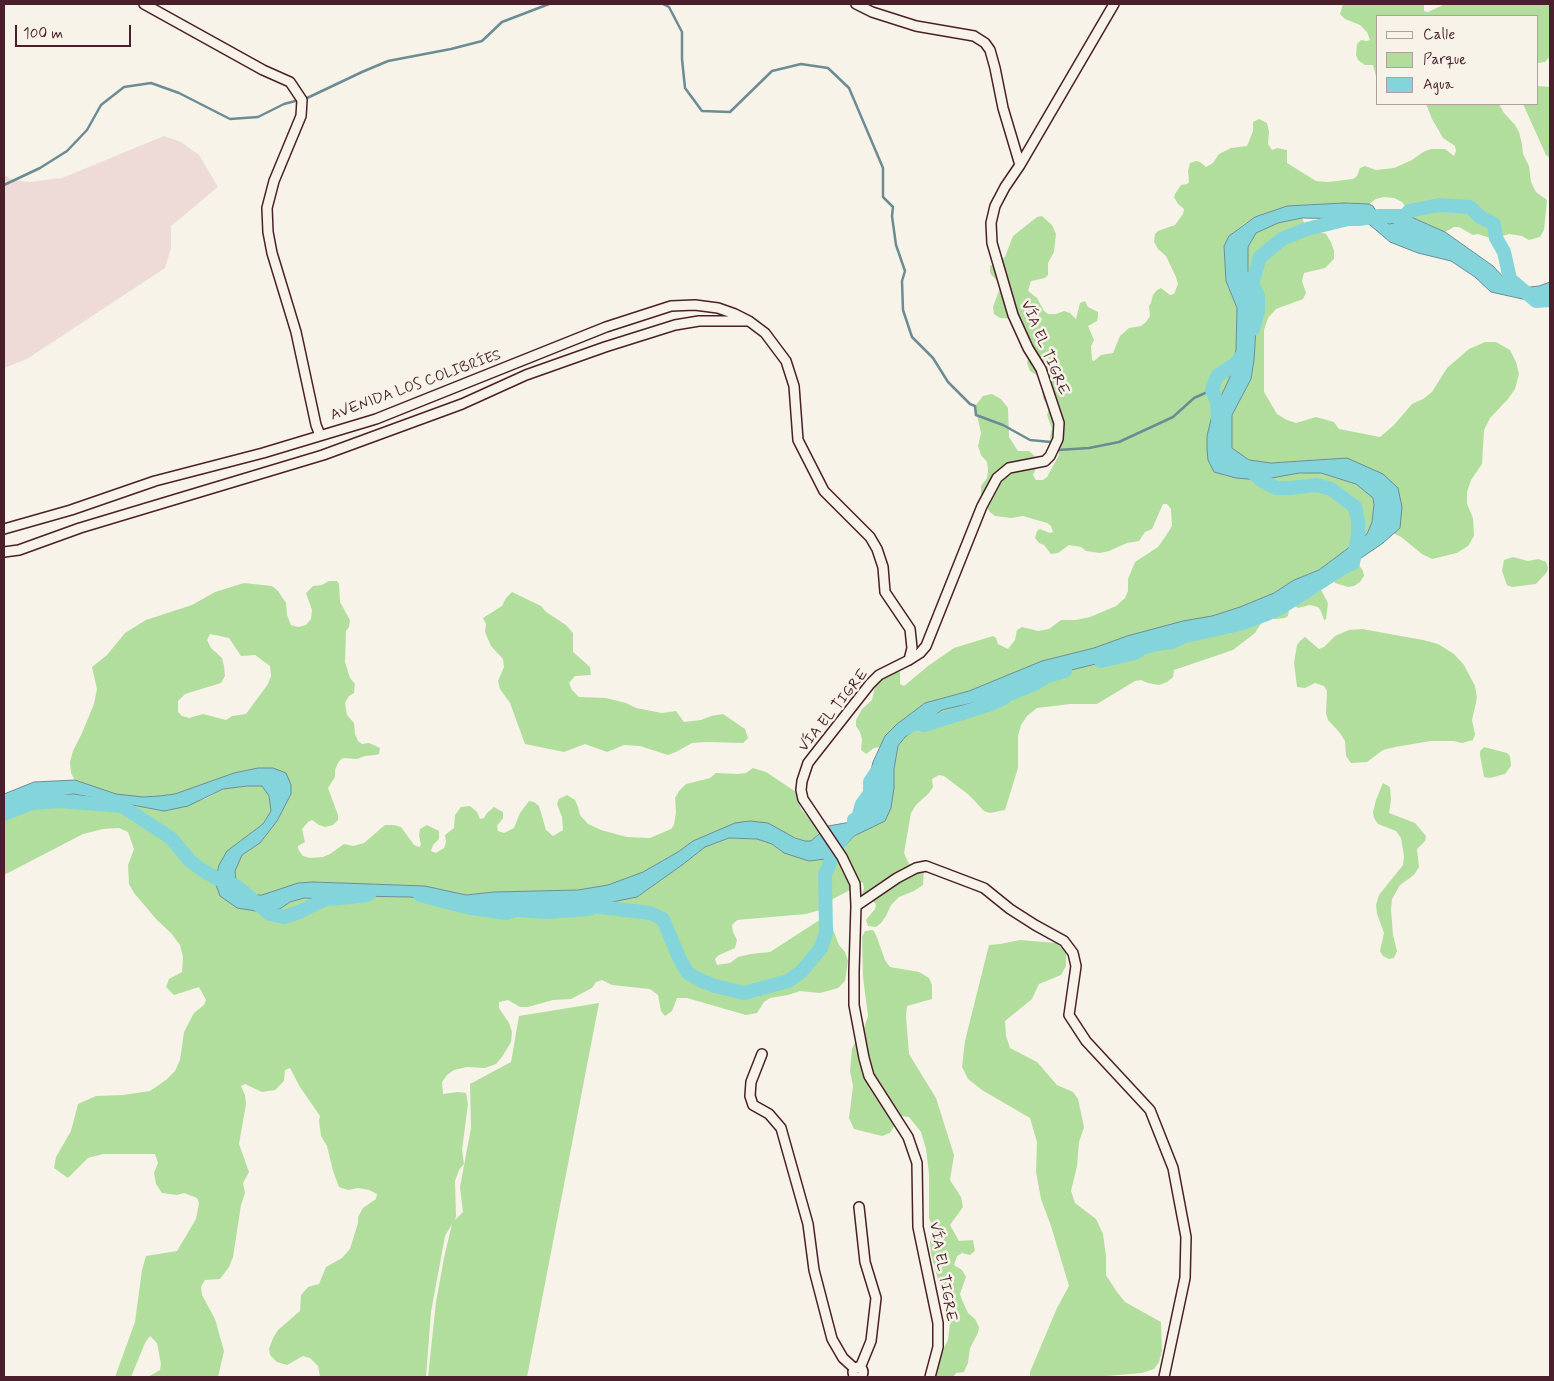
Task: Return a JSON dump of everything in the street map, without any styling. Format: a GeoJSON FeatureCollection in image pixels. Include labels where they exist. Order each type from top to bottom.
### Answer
{"type":"FeatureCollection","features":[{"type":"Feature","properties":{"kind":"street"},"geometry":{"type":"LineString","coordinates":[[144,4],[262,70],[290,82],[302,100],[301,116],[274,181],[267,208],[268,232],[272,253],[296,332],[316,425],[320,435]]}},
{"type":"Feature","properties":{"kind":"street"},"geometry":{"type":"LineString","coordinates":[[856,4],[872,12],[916,26],[974,36],[985,43],[990,50],[1003,108],[1020,165]]}},
{"type":"Feature","properties":{"kind":"street","name":"VÍA EL TIGRE"},"geometry":{"type":"LineString","coordinates":[[930,1377],[938,1347],[938,1323],[918,1227],[917,1163],[908,1137],[869,1076],[864,1058],[854,1005],[855,884],[842,857],[803,799],[802,781],[808,763],[870,684],[879,675],[920,653],[929,640],[982,506],[997,478],[1009,468],[1045,462],[1058,439],[1059,423],[1045,378],[1028,348],[1013,315],[992,242],[991,223],[995,206],[1005,187],[1020,165],[1114,4]]}},
{"type":"Feature","properties":{"kind":"street","name":"AVENIDA LOS COLIBRÍES"},"geometry":{"type":"LineString","coordinates":[[4,529],[71,510],[155,481],[376,419],[606,327],[671,306],[695,305],[718,308],[749,321],[765,333],[786,361],[794,386],[798,440],[824,492],[870,537],[877,548],[883,567],[885,592],[910,629],[912,648],[909,660]]}},
{"type":"Feature","properties":{"kind":"street","name":"AVENIDA LOS COLIBRÍES"},"geometry":{"type":"LineString","coordinates":[[4,552],[19,550],[80,528],[323,455],[462,404],[526,375],[666,328],[699,321],[749,321]]}},
{"type":"Feature","properties":{"kind":"street"},"geometry":{"type":"LineString","coordinates":[[856,906],[898,878],[916,868],[926,866],[984,888],[1010,909],[1064,941],[1073,953],[1076,966],[1069,1015],[1086,1041],[1150,1110],[1173,1168],[1186,1237],[1185,1278],[1164,1377]]}},
{"type":"Feature","properties":{"kind":"street"},"geometry":{"type":"LineString","coordinates":[[762,1054],[751,1082],[750,1096],[753,1105],[769,1114],[780,1128],[792,1173],[802,1199],[808,1224],[814,1270],[832,1339],[843,1358],[857,1372],[872,1341],[876,1298],[865,1262],[859,1207]]}},
{"type":"Feature","properties":{"kind":"shaded area"},"geometry":{"type":"Polygon","coordinates":[[[164,136],[181,142],[199,155],[218,187],[171,226],[171,248],[165,268],[27,359],[4,368],[4,175],[13,180],[29,182],[62,178],[164,136]]]}},
{"type":"Feature","properties":{"kind":"green space"},"geometry":{"type":"Polygon","coordinates":[[[1343,4],[1424,4],[1424,11],[1428,12],[1445,4],[1550,4],[1550,56],[1545,62],[1539,63],[1539,15],[1376,15],[1376,76],[1373,65],[1365,65],[1358,60],[1356,55],[1357,44],[1361,40],[1370,40],[1367,32],[1360,25],[1345,19],[1340,14],[1343,4]]]}},
{"type":"Feature","properties":{"kind":"green space"},"geometry":{"type":"Polygon","coordinates":[[[1539,86],[1550,87],[1550,158],[1546,155],[1523,105],[1539,105],[1539,86]]]}},
{"type":"Feature","properties":{"kind":"green space"},"geometry":{"type":"Polygon","coordinates":[[[1426,105],[1500,105],[1519,132],[1523,154],[1529,166],[1531,182],[1536,192],[1547,200],[1544,230],[1540,237],[1529,240],[1522,236],[1509,234],[1493,239],[1478,234],[1473,235],[1459,227],[1454,227],[1445,232],[1413,218],[1402,202],[1394,198],[1384,197],[1376,199],[1369,204],[1344,203],[1287,206],[1255,217],[1229,236],[1224,246],[1226,281],[1237,309],[1236,350],[1230,377],[1225,390],[1217,402],[1207,436],[1261,480],[1299,473],[1321,473],[1356,484],[1373,498],[1372,522],[1367,534],[1319,570],[1294,580],[1274,593],[1240,607],[1212,616],[1127,636],[1094,648],[1042,661],[969,691],[925,703],[897,724],[885,736],[880,747],[874,748],[866,754],[861,750],[862,739],[856,726],[856,720],[862,709],[872,700],[876,683],[879,679],[893,671],[900,672],[900,684],[904,686],[954,648],[993,636],[998,644],[1008,649],[1015,640],[1017,630],[1022,627],[1038,631],[1049,629],[1061,620],[1076,620],[1090,617],[1116,606],[1125,598],[1128,591],[1128,579],[1135,562],[1158,547],[1172,526],[1171,509],[1167,504],[1163,504],[1152,529],[1145,532],[1139,541],[1127,543],[1100,553],[1086,551],[1081,547],[1069,545],[1058,553],[1051,554],[1035,538],[1037,531],[1040,529],[1050,533],[1053,532],[1051,526],[1047,523],[1023,516],[1011,518],[995,516],[989,511],[981,496],[981,486],[987,478],[988,470],[987,462],[981,455],[978,446],[981,433],[975,406],[983,396],[992,394],[1001,399],[1008,408],[1009,437],[1018,451],[1029,451],[1037,458],[1037,467],[1033,475],[1036,480],[1043,480],[1047,477],[1059,455],[1058,450],[1051,442],[1052,429],[1047,415],[1049,409],[1043,398],[1043,379],[1030,371],[1027,363],[1031,347],[1019,319],[1000,318],[994,314],[993,307],[1000,288],[999,283],[990,273],[990,266],[1005,257],[1013,236],[1037,217],[1042,216],[1052,225],[1056,234],[1054,252],[1048,263],[1048,275],[1045,278],[1031,281],[1028,291],[1037,298],[1044,311],[1048,314],[1064,311],[1070,313],[1076,319],[1080,303],[1085,301],[1088,307],[1098,312],[1097,321],[1088,326],[1094,340],[1091,346],[1092,360],[1094,361],[1101,355],[1113,353],[1120,336],[1129,328],[1141,326],[1146,322],[1150,316],[1149,306],[1157,290],[1161,288],[1170,295],[1174,294],[1178,284],[1176,277],[1166,256],[1158,249],[1154,242],[1155,234],[1158,231],[1175,225],[1183,214],[1184,209],[1174,197],[1181,185],[1189,182],[1188,171],[1190,163],[1200,162],[1206,167],[1213,163],[1219,154],[1231,148],[1247,146],[1253,131],[1253,122],[1259,119],[1267,123],[1269,132],[1268,144],[1272,150],[1277,148],[1287,150],[1287,163],[1316,181],[1328,182],[1353,179],[1357,176],[1360,168],[1365,166],[1376,170],[1394,168],[1431,149],[1445,149],[1454,156],[1455,146],[1443,138],[1426,105]]]}},
{"type":"Feature","properties":{"kind":"green space"},"geometry":{"type":"Polygon","coordinates":[[[1302,218],[1307,229],[1326,234],[1334,251],[1334,259],[1325,268],[1304,273],[1302,281],[1306,293],[1303,299],[1276,309],[1268,318],[1264,330],[1264,392],[1277,414],[1296,423],[1316,417],[1334,422],[1339,429],[1380,437],[1394,425],[1412,404],[1432,392],[1447,368],[1469,349],[1485,342],[1496,342],[1510,350],[1516,362],[1519,374],[1515,389],[1490,418],[1484,430],[1482,464],[1471,480],[1467,492],[1467,504],[1473,518],[1474,536],[1468,546],[1457,553],[1432,559],[1393,533],[1400,528],[1347,458],[1271,463],[1249,460],[1231,448],[1232,415],[1251,379],[1254,360],[1258,297],[1248,271],[1248,247],[1256,233],[1278,223],[1302,218]]]}},
{"type":"Feature","properties":{"kind":"green space"},"geometry":{"type":"Polygon","coordinates":[[[1513,557],[1528,561],[1538,559],[1546,562],[1547,572],[1536,584],[1512,587],[1507,585],[1502,571],[1504,560],[1513,557]]]}},
{"type":"Feature","properties":{"kind":"green space"},"geometry":{"type":"Polygon","coordinates":[[[1353,563],[1359,565],[1363,571],[1364,576],[1360,582],[1348,587],[1335,583],[1332,576],[1353,563]]]}},
{"type":"Feature","properties":{"kind":"green space"},"geometry":{"type":"Polygon","coordinates":[[[1325,579],[1326,584],[1321,590],[1328,603],[1326,619],[1324,620],[1318,607],[1310,605],[1298,608],[1290,602],[1325,579]]]}},
{"type":"Feature","properties":{"kind":"green space"},"geometry":{"type":"Polygon","coordinates":[[[329,581],[337,581],[339,584],[340,602],[350,620],[346,631],[345,662],[350,678],[355,684],[354,693],[349,696],[345,703],[347,715],[354,723],[358,741],[362,744],[369,743],[380,748],[379,754],[357,759],[343,758],[339,761],[335,770],[335,777],[328,788],[338,820],[333,825],[325,827],[312,820],[308,822],[302,829],[305,842],[298,846],[303,856],[310,858],[323,857],[344,844],[353,846],[364,843],[385,825],[401,827],[414,845],[419,847],[421,845],[420,829],[427,825],[439,831],[439,839],[433,845],[431,851],[436,853],[444,848],[446,842],[445,835],[454,828],[455,815],[461,807],[470,806],[477,812],[480,819],[484,818],[494,807],[503,812],[503,818],[497,826],[498,831],[504,833],[514,828],[520,813],[529,801],[539,806],[546,830],[553,836],[563,830],[562,817],[557,804],[559,799],[567,795],[575,800],[580,815],[588,824],[601,830],[627,837],[650,838],[671,829],[674,825],[676,812],[675,798],[686,784],[710,778],[716,773],[746,773],[753,768],[766,772],[796,792],[801,809],[820,832],[812,841],[805,841],[783,833],[768,823],[735,823],[693,841],[643,872],[608,885],[578,890],[494,892],[465,895],[425,886],[313,882],[298,883],[262,895],[248,895],[237,892],[235,871],[242,855],[260,843],[277,821],[291,794],[273,768],[258,768],[234,773],[175,794],[143,797],[116,794],[75,780],[71,773],[70,762],[94,704],[97,689],[92,667],[107,655],[125,633],[146,620],[192,605],[215,592],[244,583],[272,586],[286,603],[287,615],[291,625],[298,627],[306,625],[311,619],[312,610],[306,593],[313,586],[322,585],[329,581]],[[210,634],[207,640],[211,648],[222,658],[225,676],[221,683],[185,694],[178,701],[178,712],[182,716],[189,718],[203,714],[226,720],[232,716],[246,714],[268,684],[271,676],[270,666],[255,655],[241,656],[229,638],[210,634]]]}},
{"type":"Feature","properties":{"kind":"green space"},"geometry":{"type":"Polygon","coordinates":[[[512,592],[541,606],[546,612],[566,625],[573,633],[573,652],[590,667],[591,675],[575,676],[569,683],[572,690],[579,697],[606,698],[626,703],[636,708],[662,713],[676,711],[684,722],[723,714],[745,729],[748,738],[743,743],[692,743],[668,755],[640,746],[624,745],[607,752],[585,744],[564,752],[525,744],[510,703],[500,689],[498,681],[504,667],[503,659],[491,646],[485,632],[486,624],[483,618],[502,606],[512,592]]]}},
{"type":"Feature","properties":{"kind":"green space"},"geometry":{"type":"Polygon","coordinates":[[[1281,607],[1289,609],[1288,616],[1276,619],[1267,618],[1255,633],[1233,650],[1174,670],[1173,677],[1167,682],[1159,685],[1141,680],[1135,681],[1097,704],[1070,704],[1037,708],[1027,716],[1021,725],[1018,736],[1018,768],[1005,810],[990,813],[984,811],[969,795],[944,776],[939,775],[932,779],[933,787],[911,813],[904,853],[909,864],[919,862],[924,870],[923,885],[899,897],[891,905],[881,923],[876,927],[868,926],[866,920],[876,905],[862,894],[864,889],[861,882],[831,900],[820,910],[806,914],[737,920],[732,925],[737,940],[735,948],[719,955],[715,959],[717,965],[730,963],[738,957],[770,952],[818,921],[832,927],[848,961],[845,981],[838,988],[820,993],[800,991],[770,998],[764,1002],[757,1013],[746,1015],[687,998],[677,998],[672,1011],[665,1016],[661,1011],[658,995],[650,989],[612,985],[602,980],[596,982],[592,988],[571,999],[553,1000],[528,1007],[520,1007],[508,1000],[499,1002],[499,1008],[509,1023],[512,1032],[511,1042],[502,1057],[496,1064],[485,1068],[467,1067],[454,1070],[442,1082],[443,1094],[466,1093],[468,1104],[462,1150],[464,1164],[459,1170],[455,1181],[455,1220],[463,1212],[460,1187],[471,1128],[470,1084],[511,1062],[519,1016],[599,1003],[527,1377],[428,1377],[436,1302],[452,1224],[445,1236],[431,1312],[426,1377],[320,1377],[318,1366],[310,1358],[303,1356],[287,1365],[277,1362],[270,1355],[269,1349],[278,1330],[300,1311],[301,1295],[308,1287],[319,1284],[326,1267],[342,1258],[350,1249],[358,1217],[363,1208],[376,1199],[377,1194],[369,1190],[358,1188],[348,1190],[339,1187],[327,1146],[321,1136],[320,1116],[300,1087],[290,1068],[285,1070],[284,1081],[275,1090],[262,1092],[245,1084],[241,1086],[246,1104],[239,1144],[249,1172],[243,1183],[245,1193],[241,1205],[233,1257],[229,1267],[220,1279],[205,1280],[201,1287],[202,1295],[215,1319],[224,1351],[218,1377],[148,1377],[160,1370],[161,1364],[157,1343],[150,1336],[145,1343],[131,1377],[115,1377],[135,1322],[142,1270],[146,1256],[177,1251],[196,1219],[199,1203],[197,1198],[184,1193],[177,1195],[162,1193],[156,1184],[154,1173],[158,1163],[155,1154],[103,1154],[88,1158],[68,1178],[54,1168],[56,1157],[71,1131],[78,1104],[96,1096],[150,1091],[175,1071],[180,1060],[184,1032],[194,1013],[204,1005],[206,1000],[199,987],[174,995],[166,987],[169,979],[182,972],[183,957],[180,945],[134,893],[129,884],[128,865],[134,849],[128,832],[119,828],[103,829],[83,834],[4,875],[4,809],[33,798],[74,794],[164,811],[205,799],[223,789],[262,786],[269,796],[271,811],[263,824],[227,851],[237,908],[256,911],[280,909],[290,902],[304,898],[326,899],[353,896],[411,897],[545,912],[592,906],[637,897],[705,847],[729,838],[757,839],[772,844],[784,853],[843,848],[854,836],[885,821],[894,788],[894,769],[898,747],[905,737],[942,710],[1007,695],[1047,676],[1120,658],[1156,644],[1253,618],[1281,607]]]}},
{"type":"Feature","properties":{"kind":"green space"},"geometry":{"type":"Polygon","coordinates":[[[1362,629],[1438,644],[1454,654],[1464,665],[1475,686],[1477,698],[1472,720],[1475,734],[1473,740],[1462,743],[1431,741],[1395,747],[1383,750],[1367,762],[1351,763],[1346,756],[1345,741],[1328,720],[1326,713],[1327,691],[1324,686],[1315,683],[1305,688],[1297,687],[1294,663],[1297,645],[1305,637],[1319,649],[1324,647],[1335,636],[1349,630],[1362,629]]]}},
{"type":"Feature","properties":{"kind":"green space"},"geometry":{"type":"Polygon","coordinates":[[[1484,747],[1507,753],[1510,756],[1511,766],[1505,774],[1490,778],[1484,777],[1480,751],[1484,747]]]}},
{"type":"Feature","properties":{"kind":"green space"},"geometry":{"type":"Polygon","coordinates":[[[1383,783],[1390,787],[1389,813],[1415,823],[1426,836],[1425,841],[1417,849],[1419,867],[1414,875],[1400,885],[1392,899],[1393,935],[1397,951],[1394,958],[1389,959],[1383,956],[1380,951],[1384,933],[1377,914],[1376,905],[1379,895],[1403,865],[1404,856],[1401,838],[1396,831],[1378,824],[1374,818],[1373,812],[1376,800],[1383,783]]]}},
{"type":"Feature","properties":{"kind":"green space"},"geometry":{"type":"Polygon","coordinates":[[[873,930],[885,960],[890,967],[919,972],[929,978],[932,985],[932,999],[907,1006],[909,1054],[936,1098],[954,1155],[950,1180],[961,1197],[963,1207],[950,1225],[959,1241],[973,1240],[975,1251],[970,1255],[962,1253],[957,1256],[954,1265],[962,1270],[966,1277],[960,1294],[968,1313],[975,1319],[979,1327],[970,1348],[968,1363],[964,1372],[956,1373],[953,1377],[929,1377],[948,1340],[950,1323],[931,1254],[930,1242],[934,1230],[929,1218],[929,1174],[926,1149],[921,1132],[909,1117],[900,1116],[890,1133],[882,1136],[854,1129],[849,1118],[853,1086],[850,1071],[852,1049],[858,1036],[863,1031],[868,1016],[863,977],[862,937],[865,931],[873,930]]]}},
{"type":"Feature","properties":{"kind":"green space"},"geometry":{"type":"Polygon","coordinates":[[[1020,940],[1056,943],[1066,952],[1066,966],[1061,975],[1039,984],[1032,999],[1005,1021],[1006,1036],[1010,1048],[1037,1062],[1057,1085],[1073,1092],[1078,1099],[1084,1127],[1079,1142],[1077,1166],[1071,1191],[1075,1203],[1096,1219],[1103,1234],[1106,1275],[1117,1292],[1125,1302],[1161,1322],[1162,1351],[1159,1362],[1154,1369],[1142,1373],[1094,1377],[1030,1377],[1030,1372],[1057,1308],[1069,1286],[1041,1199],[1036,1172],[1037,1142],[1030,1118],[982,1090],[968,1079],[962,1067],[965,1041],[989,945],[1020,940]]]}},
{"type":"Feature","properties":{"kind":"water"},"geometry":{"type":"Polygon","coordinates":[[[1344,203],[1369,204],[1389,224],[1409,216],[1445,232],[1493,266],[1506,280],[1517,285],[1530,287],[1550,282],[1550,297],[1547,300],[1527,300],[1491,292],[1475,277],[1451,261],[1418,253],[1390,242],[1370,225],[1359,219],[1302,218],[1278,223],[1256,233],[1248,247],[1248,271],[1258,296],[1254,360],[1251,379],[1232,415],[1232,448],[1249,460],[1271,463],[1347,458],[1383,474],[1398,488],[1402,507],[1400,528],[1383,543],[1348,567],[1280,608],[1226,626],[1142,648],[1120,658],[1047,676],[1007,695],[942,710],[905,737],[898,746],[891,808],[885,821],[854,836],[843,848],[826,859],[809,861],[784,853],[772,844],[757,839],[729,838],[705,847],[637,897],[592,906],[546,912],[478,909],[411,897],[353,896],[326,899],[304,898],[290,902],[280,909],[256,911],[237,908],[220,896],[215,882],[219,865],[227,851],[263,824],[271,811],[269,796],[262,786],[223,789],[188,806],[164,811],[74,794],[33,798],[4,809],[4,794],[34,782],[75,780],[116,794],[143,797],[175,794],[234,773],[258,768],[273,768],[286,773],[291,785],[291,794],[277,821],[260,843],[242,855],[235,871],[237,892],[248,895],[262,895],[298,883],[313,882],[425,886],[466,895],[494,892],[578,890],[608,885],[643,872],[693,841],[735,823],[750,821],[768,823],[795,838],[811,841],[828,826],[851,822],[866,810],[870,798],[870,774],[873,762],[885,736],[897,724],[925,703],[969,691],[1042,661],[1094,648],[1127,636],[1183,621],[1212,616],[1240,607],[1274,593],[1294,580],[1319,570],[1367,534],[1372,522],[1373,498],[1356,484],[1321,473],[1299,473],[1261,480],[1236,478],[1214,472],[1208,460],[1207,449],[1207,436],[1212,415],[1230,377],[1236,350],[1237,308],[1226,281],[1224,246],[1229,236],[1255,217],[1287,206],[1344,203]]]}},
{"type":"Feature","properties":{"kind":"waterway"},"geometry":{"type":"LineString","coordinates":[[305,99],[388,61],[482,41],[502,22],[549,4]]}},
{"type":"Feature","properties":{"kind":"waterway"},"geometry":{"type":"LineString","coordinates":[[663,4],[669,7],[682,32],[685,88],[702,111],[730,112],[772,71],[801,64],[828,68],[849,88],[883,168],[883,197],[893,207],[892,216],[896,245],[905,271],[902,281],[903,310],[912,337],[933,358],[948,382],[970,404],[975,406],[976,415],[1003,425],[1030,440],[1051,442],[1053,444]]}},
{"type":"Feature","properties":{"kind":"waterway"},"geometry":{"type":"LineString","coordinates":[[4,185],[40,168],[67,151],[87,130],[101,105],[124,87],[151,83],[179,93],[230,119],[258,117],[284,104],[299,100]]}},
{"type":"Feature","properties":{"kind":"waterway"},"geometry":{"type":"LineString","coordinates":[[1253,329],[1258,311],[1258,296],[1252,284],[1260,257],[1282,239],[1307,229],[1348,219],[1405,216],[1409,211],[1439,205],[1470,207],[1480,217],[1494,224],[1496,238],[1504,252],[1510,279],[1536,301],[1550,300]]}},
{"type":"Feature","properties":{"kind":"waterway"},"geometry":{"type":"LineString","coordinates":[[1218,419],[1217,402],[1212,390],[1217,376],[1234,365],[1246,351]]}},
{"type":"Feature","properties":{"kind":"waterway"},"geometry":{"type":"LineString","coordinates":[[1057,448],[1058,450],[1089,448],[1119,442],[1173,417],[1194,398],[1212,390]]}},
{"type":"Feature","properties":{"kind":"waterway"},"geometry":{"type":"LineString","coordinates":[[1101,661],[1135,653],[1142,648],[1156,644],[1172,642],[1185,636],[1240,624],[1267,614],[1353,563],[1358,535],[1355,507],[1331,489],[1317,485],[1276,488],[1261,480],[1247,467]]}},
{"type":"Feature","properties":{"kind":"waterway"},"geometry":{"type":"LineString","coordinates":[[904,729],[915,723],[924,725],[988,705],[1047,676],[1065,671]]}},
{"type":"Feature","properties":{"kind":"waterway"},"geometry":{"type":"LineString","coordinates":[[420,895],[466,907],[506,913],[515,910],[546,912],[589,909],[592,906],[650,913],[663,919],[680,960],[688,973],[700,980],[715,986],[744,993],[788,981],[801,972],[821,948],[826,933],[825,875],[836,848],[854,826],[854,820],[858,818],[862,804],[870,793],[870,782],[878,770]]}},
{"type":"Feature","properties":{"kind":"waterway"},"geometry":{"type":"LineString","coordinates":[[4,814],[32,803],[60,801],[122,806],[171,838],[190,861],[202,870],[236,886],[270,914],[284,917],[326,899],[367,895],[370,893]]}}]}
